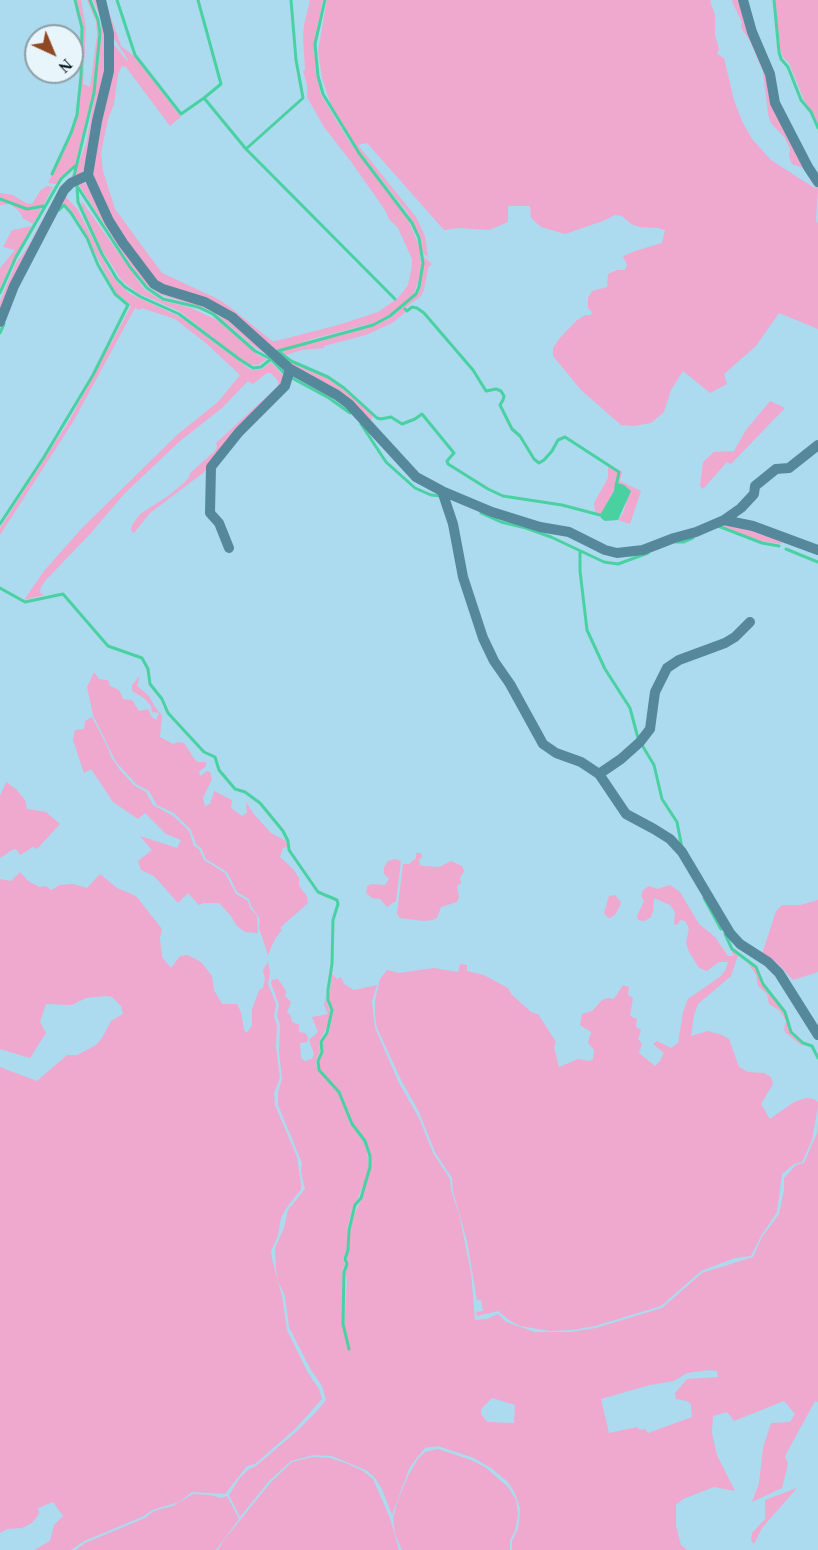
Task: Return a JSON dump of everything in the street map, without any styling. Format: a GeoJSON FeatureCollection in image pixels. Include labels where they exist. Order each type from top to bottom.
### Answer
{"type":"FeatureCollection","features":[{"type":"Feature","properties":{"kind":"street"},"geometry":{"type":"LineString","coordinates":[[101,0],[109,34],[109,71],[88,175],[123,243],[154,284],[205,302],[232,317],[290,369],[349,404],[406,468],[426,484],[515,521],[569,532],[604,550],[617,553],[643,550],[724,520],[741,508],[754,494],[755,486],[776,469],[789,468],[818,445]]}},
{"type":"Feature","properties":{"kind":"street"},"geometry":{"type":"LineString","coordinates":[[743,0],[752,32],[770,74],[775,103],[818,182]]}},
{"type":"Feature","properties":{"kind":"street"},"geometry":{"type":"LineString","coordinates":[[0,322],[14,286],[64,190],[71,183],[88,175]]}},
{"type":"Feature","properties":{"kind":"street"},"geometry":{"type":"LineString","coordinates":[[229,548],[219,523],[210,513],[211,467],[228,444],[285,386],[290,369]]}},
{"type":"Feature","properties":{"kind":"street"},"geometry":{"type":"LineString","coordinates":[[442,491],[453,524],[464,578],[483,638],[543,744],[556,753],[581,762],[599,774],[626,814],[654,829],[682,852],[729,933],[779,973],[818,1035]]}},
{"type":"Feature","properties":{"kind":"street"},"geometry":{"type":"LineString","coordinates":[[724,520],[753,526],[818,550]]}},
{"type":"Feature","properties":{"kind":"street"},"geometry":{"type":"LineString","coordinates":[[599,774],[628,753],[650,729],[655,692],[667,668],[679,660],[725,643],[735,637],[750,622]]}},
{"type":"Feature","properties":{"kind":"shaded area"},"geometry":{"type":"Polygon","coordinates":[[[76,0],[81,0],[86,28],[84,65],[84,24],[76,0]]]}},
{"type":"Feature","properties":{"kind":"shaded area"},"geometry":{"type":"Polygon","coordinates":[[[87,0],[89,0],[97,19],[99,33],[93,93],[75,165],[56,184],[48,183],[63,153],[77,115],[81,84],[90,87],[97,35],[96,21],[87,0]]]}},
{"type":"Feature","properties":{"kind":"shaded area"},"geometry":{"type":"Polygon","coordinates":[[[93,0],[97,0],[103,19],[106,59],[86,165],[82,172],[68,184],[0,318],[0,301],[16,263],[26,250],[61,186],[75,173],[86,143],[95,94],[101,38],[101,19],[93,0]]]}},
{"type":"Feature","properties":{"kind":"shaded area"},"geometry":{"type":"Polygon","coordinates":[[[310,0],[323,0],[314,43],[321,95],[349,141],[408,220],[419,245],[421,265],[413,295],[391,314],[373,323],[312,339],[275,352],[258,335],[155,281],[125,243],[93,177],[92,167],[114,59],[112,42],[128,60],[113,37],[107,6],[121,46],[134,56],[181,117],[170,126],[126,67],[122,66],[118,74],[114,104],[108,119],[101,153],[103,171],[115,209],[162,273],[218,299],[272,341],[276,341],[378,312],[398,298],[408,285],[412,266],[412,259],[398,228],[389,219],[352,163],[324,127],[307,97],[307,84],[303,71],[305,70],[303,37],[310,0]]]}},
{"type":"Feature","properties":{"kind":"shaded area"},"geometry":{"type":"Polygon","coordinates":[[[327,0],[712,0],[710,1],[715,15],[715,35],[719,49],[717,54],[724,58],[734,100],[742,121],[752,139],[771,160],[816,189],[803,168],[792,164],[789,156],[790,149],[785,138],[771,123],[763,72],[750,41],[741,28],[742,22],[732,0],[741,0],[765,69],[818,186],[816,220],[818,224],[818,329],[779,313],[756,346],[724,374],[727,384],[710,393],[683,371],[671,390],[664,412],[651,423],[634,426],[621,425],[581,390],[553,356],[553,348],[576,321],[585,315],[591,315],[588,298],[592,291],[607,287],[608,274],[617,270],[625,270],[627,265],[623,256],[662,243],[665,230],[640,227],[631,224],[622,216],[615,215],[565,234],[541,227],[531,218],[530,206],[508,206],[508,222],[489,230],[459,228],[444,230],[367,143],[358,145],[416,217],[425,236],[428,257],[423,253],[418,234],[407,212],[359,151],[331,105],[322,78],[318,51],[327,0]]]}},
{"type":"Feature","properties":{"kind":"shaded area"},"geometry":{"type":"Polygon","coordinates":[[[775,0],[818,0],[818,124],[780,49],[775,0]]]}},
{"type":"Feature","properties":{"kind":"shaded area"},"geometry":{"type":"Polygon","coordinates":[[[84,181],[145,279],[221,313],[286,370],[286,374],[272,358],[253,346],[216,314],[161,295],[148,286],[131,266],[77,182],[84,181]]]}},
{"type":"Feature","properties":{"kind":"shaded area"},"geometry":{"type":"Polygon","coordinates":[[[47,186],[53,187],[33,224],[23,218],[10,204],[0,205],[0,193],[13,195],[32,204],[40,191],[47,186]]]}},
{"type":"Feature","properties":{"kind":"shaded area"},"geometry":{"type":"Polygon","coordinates":[[[64,195],[78,210],[109,271],[130,294],[180,317],[251,370],[262,369],[271,362],[286,379],[283,386],[237,432],[203,473],[150,513],[134,533],[131,531],[132,525],[140,514],[185,482],[190,473],[215,451],[216,443],[278,386],[278,381],[271,373],[267,373],[253,384],[248,381],[222,408],[180,441],[124,494],[45,581],[40,592],[44,595],[24,600],[44,571],[82,528],[178,434],[218,402],[240,375],[207,344],[175,319],[142,308],[139,310],[135,308],[73,422],[0,535],[0,528],[69,421],[131,306],[115,292],[78,220],[63,202],[15,292],[0,330],[15,288],[64,195]]]}},
{"type":"Feature","properties":{"kind":"shaded area"},"geometry":{"type":"Polygon","coordinates":[[[81,200],[144,289],[161,300],[191,308],[217,320],[258,355],[267,359],[258,365],[251,365],[179,311],[138,293],[122,281],[102,250],[81,200]]]}},
{"type":"Feature","properties":{"kind":"shaded area"},"geometry":{"type":"Polygon","coordinates":[[[32,226],[0,289],[0,268],[15,250],[3,247],[12,230],[32,226]]]}},
{"type":"Feature","properties":{"kind":"shaded area"},"geometry":{"type":"Polygon","coordinates":[[[424,257],[432,264],[428,268],[424,290],[421,296],[404,309],[406,312],[392,323],[366,335],[324,346],[324,348],[302,350],[286,355],[281,351],[374,326],[392,317],[419,292],[424,257]]]}},
{"type":"Feature","properties":{"kind":"shaded area"},"geometry":{"type":"Polygon","coordinates":[[[285,358],[327,378],[343,389],[373,415],[371,421],[342,393],[296,369],[285,358]]]}},
{"type":"Feature","properties":{"kind":"shaded area"},"geometry":{"type":"Polygon","coordinates":[[[770,401],[785,408],[731,464],[727,462],[703,489],[700,486],[703,462],[714,452],[734,451],[746,430],[770,401]]]}},
{"type":"Feature","properties":{"kind":"shaded area"},"geometry":{"type":"Polygon","coordinates":[[[608,466],[618,472],[614,491],[601,514],[595,512],[594,503],[608,478],[608,466]]]}},
{"type":"Feature","properties":{"kind":"shaded area"},"geometry":{"type":"Polygon","coordinates":[[[620,470],[622,472],[620,481],[641,491],[630,524],[618,520],[623,513],[628,496],[618,482],[620,470]]]}},
{"type":"Feature","properties":{"kind":"shaded area"},"geometry":{"type":"Polygon","coordinates":[[[615,482],[631,491],[618,520],[605,521],[600,515],[614,491],[615,482]]]}},
{"type":"Feature","properties":{"kind":"shaded area"},"geometry":{"type":"Polygon","coordinates":[[[727,523],[784,539],[781,544],[761,541],[719,525],[727,523]]]}},
{"type":"Feature","properties":{"kind":"shaded area"},"geometry":{"type":"Polygon","coordinates":[[[94,672],[99,679],[108,680],[110,686],[119,690],[123,699],[132,700],[139,711],[148,709],[156,720],[159,713],[152,712],[151,706],[144,698],[132,691],[132,685],[140,676],[137,686],[149,696],[162,715],[160,737],[173,744],[184,743],[195,760],[206,762],[206,766],[199,772],[200,776],[207,771],[210,772],[212,779],[203,798],[205,806],[210,804],[214,791],[232,800],[231,808],[242,816],[247,813],[246,802],[271,833],[286,841],[287,847],[283,848],[280,857],[299,878],[299,886],[307,896],[308,903],[280,928],[282,930],[268,955],[259,928],[260,919],[249,899],[237,892],[227,872],[206,859],[201,848],[196,844],[191,830],[174,813],[157,805],[149,791],[136,784],[116,762],[93,715],[87,687],[94,672]]]}},
{"type":"Feature","properties":{"kind":"shaded area"},"geometry":{"type":"Polygon","coordinates":[[[92,717],[111,757],[120,770],[135,786],[146,792],[153,805],[173,816],[189,831],[194,846],[199,849],[204,860],[225,873],[236,894],[248,901],[250,908],[257,916],[258,933],[245,932],[236,925],[219,903],[199,905],[188,893],[178,903],[154,876],[141,870],[138,861],[152,850],[140,836],[177,848],[181,840],[166,834],[145,813],[138,819],[113,802],[91,769],[84,773],[73,740],[75,730],[84,729],[85,721],[92,717]]]}},
{"type":"Feature","properties":{"kind":"shaded area"},"geometry":{"type":"Polygon","coordinates":[[[6,782],[25,800],[27,809],[46,812],[60,824],[37,849],[33,847],[20,855],[16,849],[0,858],[0,796],[6,782]]]}},
{"type":"Feature","properties":{"kind":"shaded area"},"geometry":{"type":"Polygon","coordinates":[[[416,853],[421,853],[420,865],[439,867],[451,861],[462,866],[464,871],[460,878],[461,883],[457,886],[459,897],[457,902],[441,907],[437,918],[433,920],[400,918],[397,914],[403,864],[409,864],[416,858],[416,853]]]}},
{"type":"Feature","properties":{"kind":"shaded area"},"geometry":{"type":"Polygon","coordinates":[[[395,859],[401,861],[396,901],[387,907],[380,899],[372,898],[366,893],[367,886],[385,885],[389,879],[384,874],[384,867],[388,861],[395,859]]]}},
{"type":"Feature","properties":{"kind":"shaded area"},"geometry":{"type":"Polygon","coordinates":[[[20,872],[28,881],[40,887],[46,886],[51,890],[60,885],[73,884],[87,888],[100,874],[117,888],[136,896],[162,929],[160,938],[162,957],[171,968],[180,956],[188,955],[201,962],[212,976],[214,990],[222,1004],[237,1004],[244,1030],[247,1033],[252,1025],[252,1010],[259,990],[263,988],[265,979],[263,970],[268,962],[270,973],[268,984],[276,1004],[274,1017],[277,1026],[276,1047],[280,1078],[274,1093],[275,1105],[297,1157],[301,1184],[301,1189],[281,1218],[278,1235],[271,1251],[282,1296],[287,1330],[308,1373],[319,1389],[322,1399],[295,1429],[255,1464],[247,1466],[225,1494],[192,1492],[179,1502],[152,1510],[144,1516],[84,1541],[71,1550],[34,1550],[50,1541],[54,1525],[63,1516],[53,1502],[38,1508],[39,1514],[32,1523],[0,1533],[0,1067],[37,1081],[67,1055],[77,1055],[96,1045],[111,1021],[123,1014],[121,1006],[112,997],[107,996],[86,998],[72,1005],[46,1004],[40,1022],[46,1033],[30,1058],[0,1049],[0,879],[11,881],[20,872]]]}},
{"type":"Feature","properties":{"kind":"shaded area"},"geometry":{"type":"Polygon","coordinates":[[[670,885],[680,892],[699,924],[715,937],[728,956],[734,956],[731,951],[738,955],[731,976],[698,1004],[691,1036],[708,1031],[722,1035],[729,1039],[739,1067],[748,1072],[764,1073],[771,1077],[773,1084],[761,1104],[770,1119],[794,1102],[806,1098],[818,1102],[812,1140],[802,1162],[794,1164],[782,1174],[777,1212],[751,1256],[735,1258],[701,1271],[661,1306],[595,1326],[572,1330],[550,1331],[520,1326],[498,1311],[477,1316],[476,1312],[483,1311],[481,1300],[477,1300],[467,1241],[453,1191],[452,1178],[435,1152],[418,1110],[377,1028],[375,1001],[380,979],[387,970],[399,973],[434,968],[458,972],[460,964],[467,965],[467,971],[484,975],[508,988],[511,994],[531,1012],[538,1014],[556,1042],[554,1047],[559,1067],[578,1059],[590,1061],[593,1059],[594,1050],[588,1043],[591,1032],[580,1025],[582,1014],[592,1011],[602,1000],[614,999],[623,985],[629,987],[628,995],[633,998],[630,1016],[637,1019],[636,1027],[641,1030],[638,1039],[642,1044],[639,1053],[655,1066],[664,1053],[653,1044],[657,1041],[671,1048],[678,1043],[683,1012],[688,999],[721,976],[728,962],[719,962],[707,971],[699,968],[686,943],[689,928],[685,921],[680,920],[677,925],[674,924],[675,912],[670,905],[654,898],[650,918],[644,921],[638,920],[637,916],[644,901],[641,896],[643,890],[649,886],[657,889],[670,885]]]}},
{"type":"Feature","properties":{"kind":"shaded area"},"geometry":{"type":"Polygon","coordinates":[[[615,895],[621,902],[615,915],[610,918],[604,913],[609,896],[615,895]]]}},
{"type":"Feature","properties":{"kind":"shaded area"},"geometry":{"type":"Polygon","coordinates":[[[818,900],[818,972],[793,980],[778,964],[762,954],[776,911],[782,905],[800,905],[818,900]]]}},
{"type":"Feature","properties":{"kind":"shaded area"},"geometry":{"type":"Polygon","coordinates":[[[747,961],[755,968],[763,985],[785,1013],[790,1033],[802,1046],[784,1030],[786,1021],[780,1011],[769,1004],[767,994],[758,986],[756,975],[747,961]]]}},
{"type":"Feature","properties":{"kind":"shaded area"},"geometry":{"type":"Polygon","coordinates":[[[332,974],[337,979],[341,977],[344,984],[354,990],[377,985],[372,1001],[375,1028],[399,1083],[419,1118],[433,1153],[450,1179],[471,1273],[475,1320],[487,1319],[498,1314],[506,1322],[535,1332],[571,1332],[596,1328],[662,1308],[702,1273],[753,1257],[762,1237],[779,1214],[784,1178],[796,1165],[804,1163],[817,1133],[818,1121],[818,1402],[815,1401],[785,1456],[788,1464],[782,1488],[752,1502],[759,1483],[763,1448],[771,1423],[790,1422],[795,1414],[784,1401],[734,1421],[727,1412],[713,1416],[712,1433],[717,1455],[735,1491],[714,1487],[683,1499],[676,1505],[676,1526],[681,1545],[687,1550],[512,1550],[520,1509],[515,1493],[507,1481],[474,1458],[438,1446],[425,1448],[409,1469],[392,1515],[382,1489],[366,1470],[332,1456],[313,1455],[291,1461],[270,1480],[240,1517],[229,1495],[239,1479],[296,1432],[326,1400],[322,1386],[289,1327],[285,1296],[278,1281],[276,1269],[275,1248],[284,1228],[288,1210],[305,1189],[301,1172],[302,1163],[278,1105],[278,1092],[282,1079],[279,1051],[280,1024],[277,1016],[279,1005],[272,980],[278,979],[286,991],[285,996],[291,1002],[287,1012],[292,1022],[299,1025],[299,1032],[305,1033],[308,1037],[307,1042],[300,1043],[301,1058],[305,1061],[312,1059],[314,1054],[309,1040],[318,1032],[312,1017],[328,1014],[324,1005],[327,989],[326,1000],[330,1011],[328,1025],[319,1042],[317,1070],[338,1092],[350,1124],[364,1142],[367,1152],[369,1168],[351,1214],[347,1229],[347,1249],[343,1259],[345,1264],[342,1271],[344,1279],[343,1324],[349,1350],[344,1325],[346,1259],[349,1251],[350,1230],[371,1167],[368,1146],[353,1123],[340,1091],[320,1070],[322,1043],[329,1032],[333,1011],[329,1000],[332,974]],[[717,1371],[687,1373],[674,1381],[650,1385],[601,1399],[609,1433],[637,1427],[640,1430],[645,1429],[648,1433],[692,1417],[691,1404],[676,1399],[675,1393],[687,1379],[718,1377],[717,1371]],[[492,1398],[481,1409],[481,1414],[487,1422],[514,1423],[515,1405],[492,1398]]]}},
{"type":"Feature","properties":{"kind":"shaded area"},"geometry":{"type":"Polygon","coordinates":[[[438,1449],[485,1467],[508,1487],[516,1500],[518,1515],[515,1531],[510,1540],[510,1550],[402,1550],[395,1534],[393,1518],[398,1500],[418,1459],[425,1452],[438,1449]]]}},
{"type":"Feature","properties":{"kind":"shaded area"},"geometry":{"type":"Polygon","coordinates":[[[313,1457],[330,1458],[348,1464],[373,1479],[390,1518],[399,1550],[218,1550],[271,1482],[292,1462],[313,1457]]]}},
{"type":"Feature","properties":{"kind":"shaded area"},"geometry":{"type":"Polygon","coordinates":[[[797,1488],[762,1528],[754,1544],[751,1540],[752,1533],[765,1519],[765,1500],[797,1488]]]}},
{"type":"Feature","properties":{"kind":"shaded area"},"geometry":{"type":"Polygon","coordinates":[[[193,1494],[221,1498],[227,1496],[239,1519],[216,1550],[76,1550],[85,1543],[145,1518],[154,1511],[173,1506],[193,1494]]]}},
{"type":"Feature","properties":{"kind":"waterway"},"geometry":{"type":"LineString","coordinates":[[52,174],[77,115],[82,28],[75,0]]}},
{"type":"Feature","properties":{"kind":"waterway"},"geometry":{"type":"LineString","coordinates":[[74,176],[94,93],[100,33],[98,20],[90,0]]}},
{"type":"Feature","properties":{"kind":"waterway"},"geometry":{"type":"LineString","coordinates":[[117,0],[135,55],[181,114],[204,98]]}},
{"type":"Feature","properties":{"kind":"waterway"},"geometry":{"type":"LineString","coordinates":[[198,0],[221,84],[204,98],[246,149],[395,299]]}},
{"type":"Feature","properties":{"kind":"waterway"},"geometry":{"type":"LineString","coordinates":[[246,149],[303,98],[296,60],[291,0]]}},
{"type":"Feature","properties":{"kind":"waterway"},"geometry":{"type":"LineString","coordinates":[[278,351],[373,325],[390,316],[416,294],[423,263],[419,238],[412,223],[359,153],[323,94],[318,76],[315,44],[325,0]]}},
{"type":"Feature","properties":{"kind":"waterway"},"geometry":{"type":"LineString","coordinates":[[774,0],[781,59],[788,67],[801,100],[811,112],[818,128]]}},
{"type":"Feature","properties":{"kind":"waterway"},"geometry":{"type":"LineString","coordinates":[[0,293],[16,257],[61,179],[75,166]]}},
{"type":"Feature","properties":{"kind":"waterway"},"geometry":{"type":"LineString","coordinates":[[77,186],[130,267],[147,288],[163,299],[198,307],[213,314],[255,351],[271,359],[284,373]]}},
{"type":"Feature","properties":{"kind":"waterway"},"geometry":{"type":"LineString","coordinates":[[77,187],[78,202],[102,254],[117,279],[125,287],[179,314],[253,368],[261,367],[271,359]]}},
{"type":"Feature","properties":{"kind":"waterway"},"geometry":{"type":"LineString","coordinates":[[0,199],[27,209],[44,206]]}},
{"type":"Feature","properties":{"kind":"waterway"},"geometry":{"type":"LineString","coordinates":[[0,524],[44,457],[93,375],[128,305],[115,294],[98,265],[87,238],[71,213],[64,205],[59,210]]}},
{"type":"Feature","properties":{"kind":"waterway"},"geometry":{"type":"LineString","coordinates":[[405,309],[407,311],[412,307],[417,308],[424,313],[473,370],[486,391],[496,389],[501,391],[504,396],[500,405],[512,429],[520,436],[534,459],[539,463],[544,460],[558,440],[565,437],[619,472],[617,482]]}},
{"type":"Feature","properties":{"kind":"waterway"},"geometry":{"type":"LineString","coordinates":[[0,333],[4,324]]}},
{"type":"Feature","properties":{"kind":"waterway"},"geometry":{"type":"LineString","coordinates":[[278,351],[291,361],[328,377],[344,388],[377,418],[391,417],[402,424],[422,414],[454,453],[447,461],[448,464],[488,489],[503,496],[562,505],[600,515]]}},
{"type":"Feature","properties":{"kind":"waterway"},"geometry":{"type":"LineString","coordinates":[[292,378],[329,398],[350,413]]}},
{"type":"Feature","properties":{"kind":"waterway"},"geometry":{"type":"LineString","coordinates":[[361,424],[386,462],[415,488],[431,495],[441,496]]}},
{"type":"Feature","properties":{"kind":"waterway"},"geometry":{"type":"LineString","coordinates":[[481,513],[501,522],[551,537],[604,562],[618,564],[648,553]]}},
{"type":"Feature","properties":{"kind":"waterway"},"geometry":{"type":"LineString","coordinates":[[718,526],[762,543],[779,546]]}},
{"type":"Feature","properties":{"kind":"waterway"},"geometry":{"type":"LineString","coordinates":[[676,542],[684,542],[693,538]]}},
{"type":"Feature","properties":{"kind":"waterway"},"geometry":{"type":"LineString","coordinates":[[786,549],[818,562]]}},
{"type":"Feature","properties":{"kind":"waterway"},"geometry":{"type":"LineString","coordinates":[[580,551],[587,630],[605,669],[630,708],[638,738]]}},
{"type":"Feature","properties":{"kind":"waterway"},"geometry":{"type":"LineString","coordinates":[[0,588],[25,602],[63,594],[108,646],[142,658],[148,669],[150,684],[162,699],[168,713],[204,752],[215,757],[219,770],[235,789],[245,792],[260,803],[283,831],[289,850],[318,892],[337,900],[333,920],[332,964],[328,990],[328,1000],[332,1010],[327,1033],[321,1042],[319,1070],[339,1092],[352,1124],[365,1141],[370,1156],[370,1167],[361,1198],[355,1205],[345,1259],[347,1264],[344,1272],[343,1324],[349,1349]]}},
{"type":"Feature","properties":{"kind":"waterway"},"geometry":{"type":"LineString","coordinates":[[642,745],[654,765],[662,799],[677,822],[682,848]]}},
{"type":"Feature","properties":{"kind":"waterway"},"geometry":{"type":"LineString","coordinates":[[704,898],[721,929]]}},
{"type":"Feature","properties":{"kind":"waterway"},"geometry":{"type":"LineString","coordinates":[[725,934],[732,949],[756,967],[763,984],[785,1012],[791,1032],[803,1043],[812,1046],[818,1058]]}}]}
